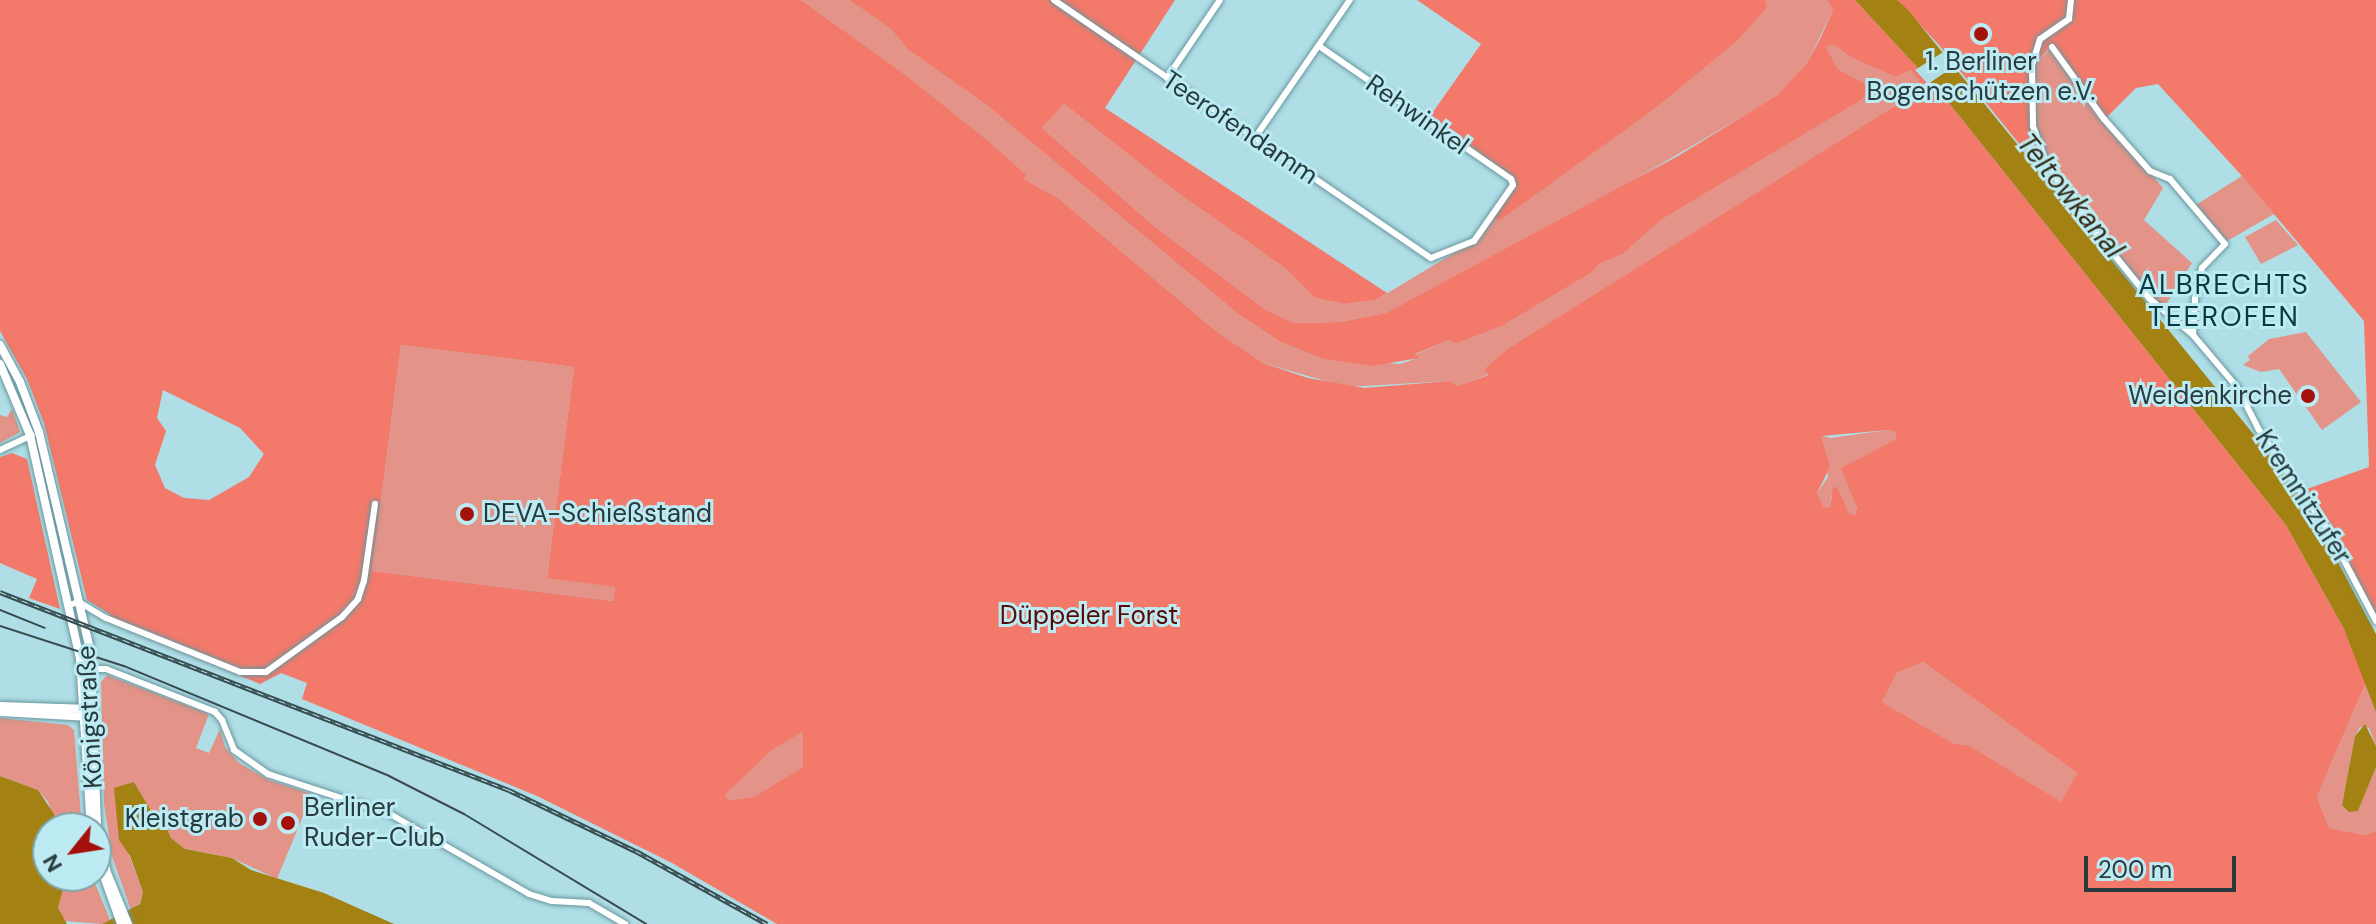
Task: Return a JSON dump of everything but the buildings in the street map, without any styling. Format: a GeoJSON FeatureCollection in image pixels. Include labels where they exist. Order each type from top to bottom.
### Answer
{"type":"FeatureCollection","features":[{"type":"Feature","properties":{"kind":"main road"},"geometry":{"type":"LineString","coordinates":[[0,345],[20,382],[35,434]]}},
{"type":"Feature","properties":{"kind":"main road"},"geometry":{"type":"LineString","coordinates":[[0,364],[35,434]]}},
{"type":"Feature","properties":{"kind":"main road","name":"Königstraße"},"geometry":{"type":"LineString","coordinates":[[35,434],[93,668],[91,812]]}},
{"type":"Feature","properties":{"kind":"main road","name":"Königstraße"},"geometry":{"type":"LineString","coordinates":[[35,434],[90,713],[97,828],[115,905],[128,924]]}},
{"type":"Feature","properties":{"kind":"main road"},"geometry":{"type":"LineString","coordinates":[[0,706],[64,713]]}},
{"type":"Feature","properties":{"kind":"main road"},"geometry":{"type":"LineString","coordinates":[[0,712],[90,713]]}},
{"type":"Feature","properties":{"kind":"main road","name":"Königstraße"},"geometry":{"type":"LineString","coordinates":[[110,892],[121,924]]}},
{"type":"Feature","properties":{"kind":"street","name":"Teerofendamm"},"geometry":{"type":"LineString","coordinates":[[1054,0],[1428,256]]}},
{"type":"Feature","properties":{"kind":"street"},"geometry":{"type":"LineString","coordinates":[[1167,78],[1220,0]]}},
{"type":"Feature","properties":{"kind":"street"},"geometry":{"type":"LineString","coordinates":[[1254,139],[1350,0]]}},
{"type":"Feature","properties":{"kind":"street"},"geometry":{"type":"LineString","coordinates":[[2071,0],[2069,19],[2040,39],[2032,66],[2032,114],[2046,161],[2069,199],[2150,299],[2193,335]]}},
{"type":"Feature","properties":{"kind":"street","name":"Rehwinkel"},"geometry":{"type":"LineString","coordinates":[[1319,46],[1511,179],[1513,185],[1474,241],[1435,259],[1428,256]]}},
{"type":"Feature","properties":{"kind":"street"},"geometry":{"type":"LineString","coordinates":[[2052,47],[2104,119],[2150,171],[2170,179],[2225,244],[2202,268],[2195,299],[2193,335]]}},
{"type":"Feature","properties":{"kind":"street","name":"Kremnitzufer"},"geometry":{"type":"LineString","coordinates":[[2193,335],[2227,374],[2259,430],[2328,530],[2376,621]]}},
{"type":"Feature","properties":{"kind":"street"},"geometry":{"type":"LineString","coordinates":[[0,450],[35,434]]}},
{"type":"Feature","properties":{"kind":"street"},"geometry":{"type":"LineString","coordinates":[[69,605],[79,602],[119,623],[240,672],[266,672],[342,617],[358,599],[364,581],[375,504]]}},
{"type":"Feature","properties":{"kind":"street"},"geometry":{"type":"LineString","coordinates":[[82,669],[104,669],[155,686],[215,712],[222,720],[234,750],[268,774],[390,814],[529,894],[552,901],[589,903],[625,924]]}},
{"type":"Feature","properties":{"kind":"shaded area"},"geometry":{"type":"Polygon","coordinates":[[[801,0],[849,0],[891,29],[907,49],[985,104],[1237,313],[1279,341],[1320,358],[1400,364],[1418,358],[1414,355],[1449,340],[1456,344],[1502,326],[1591,273],[1599,264],[1623,254],[1661,220],[1860,101],[1869,91],[1864,83],[1838,69],[1826,47],[1834,45],[1852,58],[1895,77],[1909,69],[1919,80],[1917,92],[1507,349],[1484,369],[1490,374],[1457,386],[1450,381],[1346,387],[1263,363],[1216,331],[1058,198],[1024,179],[895,67],[801,0]]]}},
{"type":"Feature","properties":{"kind":"shaded area"},"geometry":{"type":"Polygon","coordinates":[[[1765,0],[1827,0],[1833,10],[1807,63],[1778,96],[1594,203],[1386,313],[1340,322],[1295,323],[1266,310],[1154,226],[1042,128],[1064,104],[1178,193],[1285,268],[1315,298],[1345,304],[1376,300],[1474,241],[1490,218],[1767,7],[1765,0]]]}},
{"type":"Feature","properties":{"kind":"shaded area"},"geometry":{"type":"Polygon","coordinates":[[[1855,0],[1897,0],[1908,10],[2281,468],[2329,545],[2376,634],[2376,712],[2344,629],[2286,525],[1941,93],[1855,0]]]}},
{"type":"Feature","properties":{"kind":"shaded area"},"geometry":{"type":"Polygon","coordinates":[[[2052,47],[2089,100],[2163,188],[2144,220],[2192,263],[2163,309],[2069,194],[2050,161],[2037,126],[2034,101],[2036,63],[2052,47]]]}},
{"type":"Feature","properties":{"kind":"shaded area"},"geometry":{"type":"Polygon","coordinates":[[[2242,176],[2274,214],[2227,241],[2196,205],[2242,176]]]}},
{"type":"Feature","properties":{"kind":"shaded area"},"geometry":{"type":"Polygon","coordinates":[[[2276,220],[2298,245],[2261,264],[2245,237],[2276,220]]]}},
{"type":"Feature","properties":{"kind":"shaded area"},"geometry":{"type":"Polygon","coordinates":[[[2306,332],[2361,402],[2322,430],[2279,369],[2261,372],[2243,365],[2250,360],[2248,356],[2269,339],[2306,332]]]}},
{"type":"Feature","properties":{"kind":"shaded area","name":"DEVA-Schießstand"},"geometry":{"type":"Polygon","coordinates":[[[401,345],[574,367],[547,577],[615,587],[613,601],[372,571],[401,345]]]}},
{"type":"Feature","properties":{"kind":"shaded area"},"geometry":{"type":"Polygon","coordinates":[[[12,409],[20,432],[0,443],[0,415],[7,417],[12,409]]]}},
{"type":"Feature","properties":{"kind":"shaded area"},"geometry":{"type":"Polygon","coordinates":[[[1888,430],[1896,432],[1896,439],[1842,468],[1857,508],[1855,515],[1849,513],[1838,488],[1831,496],[1830,507],[1824,509],[1817,493],[1828,477],[1821,435],[1830,438],[1888,430]]]}},
{"type":"Feature","properties":{"kind":"shaded area"},"geometry":{"type":"Polygon","coordinates":[[[1923,662],[2077,773],[2061,803],[1970,746],[1953,743],[1882,702],[1897,673],[1923,662]]]}},
{"type":"Feature","properties":{"kind":"shaded area"},"geometry":{"type":"Polygon","coordinates":[[[107,675],[209,714],[196,748],[209,753],[220,729],[225,747],[239,763],[269,780],[312,794],[277,879],[232,858],[185,849],[171,838],[165,824],[160,827],[134,782],[114,789],[127,850],[143,892],[140,903],[131,910],[112,856],[112,812],[105,812],[104,803],[101,682],[107,675]]]}},
{"type":"Feature","properties":{"kind":"shaded area"},"geometry":{"type":"Polygon","coordinates":[[[2366,682],[2376,712],[2376,746],[2369,728],[2360,727],[2355,736],[2342,805],[2358,811],[2376,767],[2376,831],[2365,835],[2329,828],[2317,797],[2366,682]]]}},
{"type":"Feature","properties":{"kind":"shaded area"},"geometry":{"type":"Polygon","coordinates":[[[0,718],[68,725],[74,730],[81,812],[51,812],[38,790],[0,776],[0,718]]]}},
{"type":"Feature","properties":{"kind":"shaded area"},"geometry":{"type":"Polygon","coordinates":[[[2365,724],[2376,746],[2376,767],[2358,811],[2349,812],[2342,805],[2355,736],[2365,724]]]}},
{"type":"Feature","properties":{"kind":"shaded area"},"geometry":{"type":"Polygon","coordinates":[[[803,732],[803,767],[753,797],[727,800],[725,795],[771,751],[803,732]]]}},
{"type":"Feature","properties":{"kind":"shaded area"},"geometry":{"type":"Polygon","coordinates":[[[0,776],[38,790],[53,812],[32,812],[32,892],[62,892],[58,908],[67,924],[0,924],[0,776]]]}},
{"type":"Feature","properties":{"kind":"shaded area"},"geometry":{"type":"Polygon","coordinates":[[[134,782],[160,826],[165,824],[171,838],[185,849],[232,858],[251,870],[324,893],[394,924],[102,924],[140,904],[143,892],[130,856],[119,840],[114,788],[134,782]]]}},
{"type":"Feature","properties":{"kind":"shaded area"},"geometry":{"type":"Polygon","coordinates":[[[62,892],[99,892],[110,920],[102,924],[64,921],[58,908],[62,892]]]}},
{"type":"Feature","properties":{"kind":"green space","name":"Düppeler Forst"},"geometry":{"type":"Polygon","coordinates":[[[0,0],[801,0],[895,67],[989,142],[1026,175],[1024,179],[1058,198],[1216,331],[1263,363],[1308,378],[1364,388],[1450,381],[1457,386],[1489,375],[1484,369],[1507,349],[1917,92],[1919,80],[1910,70],[1895,77],[1852,58],[1834,45],[1826,47],[1838,69],[1864,83],[1869,91],[1860,101],[1661,220],[1623,254],[1599,264],[1591,273],[1502,326],[1456,344],[1449,340],[1415,354],[1419,358],[1372,366],[1320,358],[1279,341],[1237,313],[985,104],[907,49],[891,29],[849,0],[1175,0],[1105,108],[1387,293],[1376,300],[1345,304],[1315,298],[1285,268],[1178,193],[1064,104],[1042,128],[1154,226],[1266,310],[1295,323],[1340,322],[1386,313],[1678,156],[1778,95],[1807,63],[1821,37],[1833,10],[1827,0],[1855,0],[1941,93],[2286,525],[2344,629],[2366,682],[2317,797],[2329,828],[2365,835],[2376,831],[2376,924],[777,924],[672,863],[537,796],[302,699],[307,683],[281,673],[260,684],[98,618],[111,615],[87,600],[44,423],[27,379],[0,331],[0,0]],[[401,345],[372,571],[613,601],[615,587],[547,578],[574,367],[401,345]],[[163,390],[157,418],[166,431],[155,465],[165,488],[184,498],[209,500],[249,477],[264,454],[240,428],[163,390]],[[1888,430],[1821,436],[1830,467],[1817,493],[1824,508],[1830,507],[1833,487],[1838,488],[1849,513],[1855,515],[1857,508],[1841,468],[1896,439],[1896,432],[1888,430]],[[1923,662],[1897,673],[1882,702],[1953,743],[1970,746],[2061,802],[2077,773],[1923,662]],[[803,732],[771,751],[725,795],[728,800],[753,797],[803,767],[803,732]]]}},
{"type":"Feature","properties":{"kind":"green space"},"geometry":{"type":"Polygon","coordinates":[[[1417,0],[1765,0],[1767,7],[1738,40],[1654,109],[1500,220],[1490,218],[1515,188],[1516,180],[1430,116],[1481,44],[1417,0]]]}},
{"type":"Feature","properties":{"kind":"green space"},"geometry":{"type":"Polygon","coordinates":[[[1897,0],[2376,0],[2376,614],[2339,544],[2304,490],[2369,467],[2364,321],[2242,176],[2158,84],[2136,88],[2106,118],[2052,45],[2036,63],[2034,101],[2037,126],[2050,161],[2034,162],[1939,45],[1897,0]]]}},
{"type":"Feature","properties":{"kind":"green space"},"geometry":{"type":"Polygon","coordinates":[[[12,453],[27,459],[60,609],[29,598],[37,579],[0,563],[0,457],[12,453]]]}},
{"type":"Feature","properties":{"kind":"pier"},"geometry":{"type":"Polygon","coordinates":[[[1948,49],[1959,63],[1928,84],[1915,70],[1948,49]]]}},
{"type":"Feature","properties":{"kind":"tram line"},"geometry":{"type":"LineString","coordinates":[[0,610],[45,628]]}},
{"type":"Feature","properties":{"kind":"tram line"},"geometry":{"type":"LineString","coordinates":[[0,626],[124,666],[389,776],[464,814],[646,924]]}},
{"type":"Feature","properties":{"kind":"railway"},"geometry":{"type":"LineString","coordinates":[[0,592],[509,790],[636,851],[767,924]]}},
{"type":"Feature","properties":{"kind":"place","name":"1. Berliner Bogenschützen e.V."},"geometry":{"type":"Point","coordinates":[1981,34]}},
{"type":"Feature","properties":{"kind":"place","name":"Weidenkirche"},"geometry":{"type":"Point","coordinates":[2308,396]}},
{"type":"Feature","properties":{"kind":"place","name":"DEVA-Schießstand"},"geometry":{"type":"Point","coordinates":[467,514]}},
{"type":"Feature","properties":{"kind":"place","name":"Kleistgrab"},"geometry":{"type":"Point","coordinates":[260,819]}},
{"type":"Feature","properties":{"kind":"place","name":"Berliner Ruder-Club"},"geometry":{"type":"Point","coordinates":[288,823]}},
{"type":"Feature","properties":{"kind":"district","name":"ALBRECHTS TEEROFEN"},"geometry":{"type":"Point","coordinates":[2224,301]}},
{"type":"Feature","properties":{"kind":"water label","name":"Teltowkanal"},"geometry":{"type":"Point","coordinates":[2070,196]}}]}
